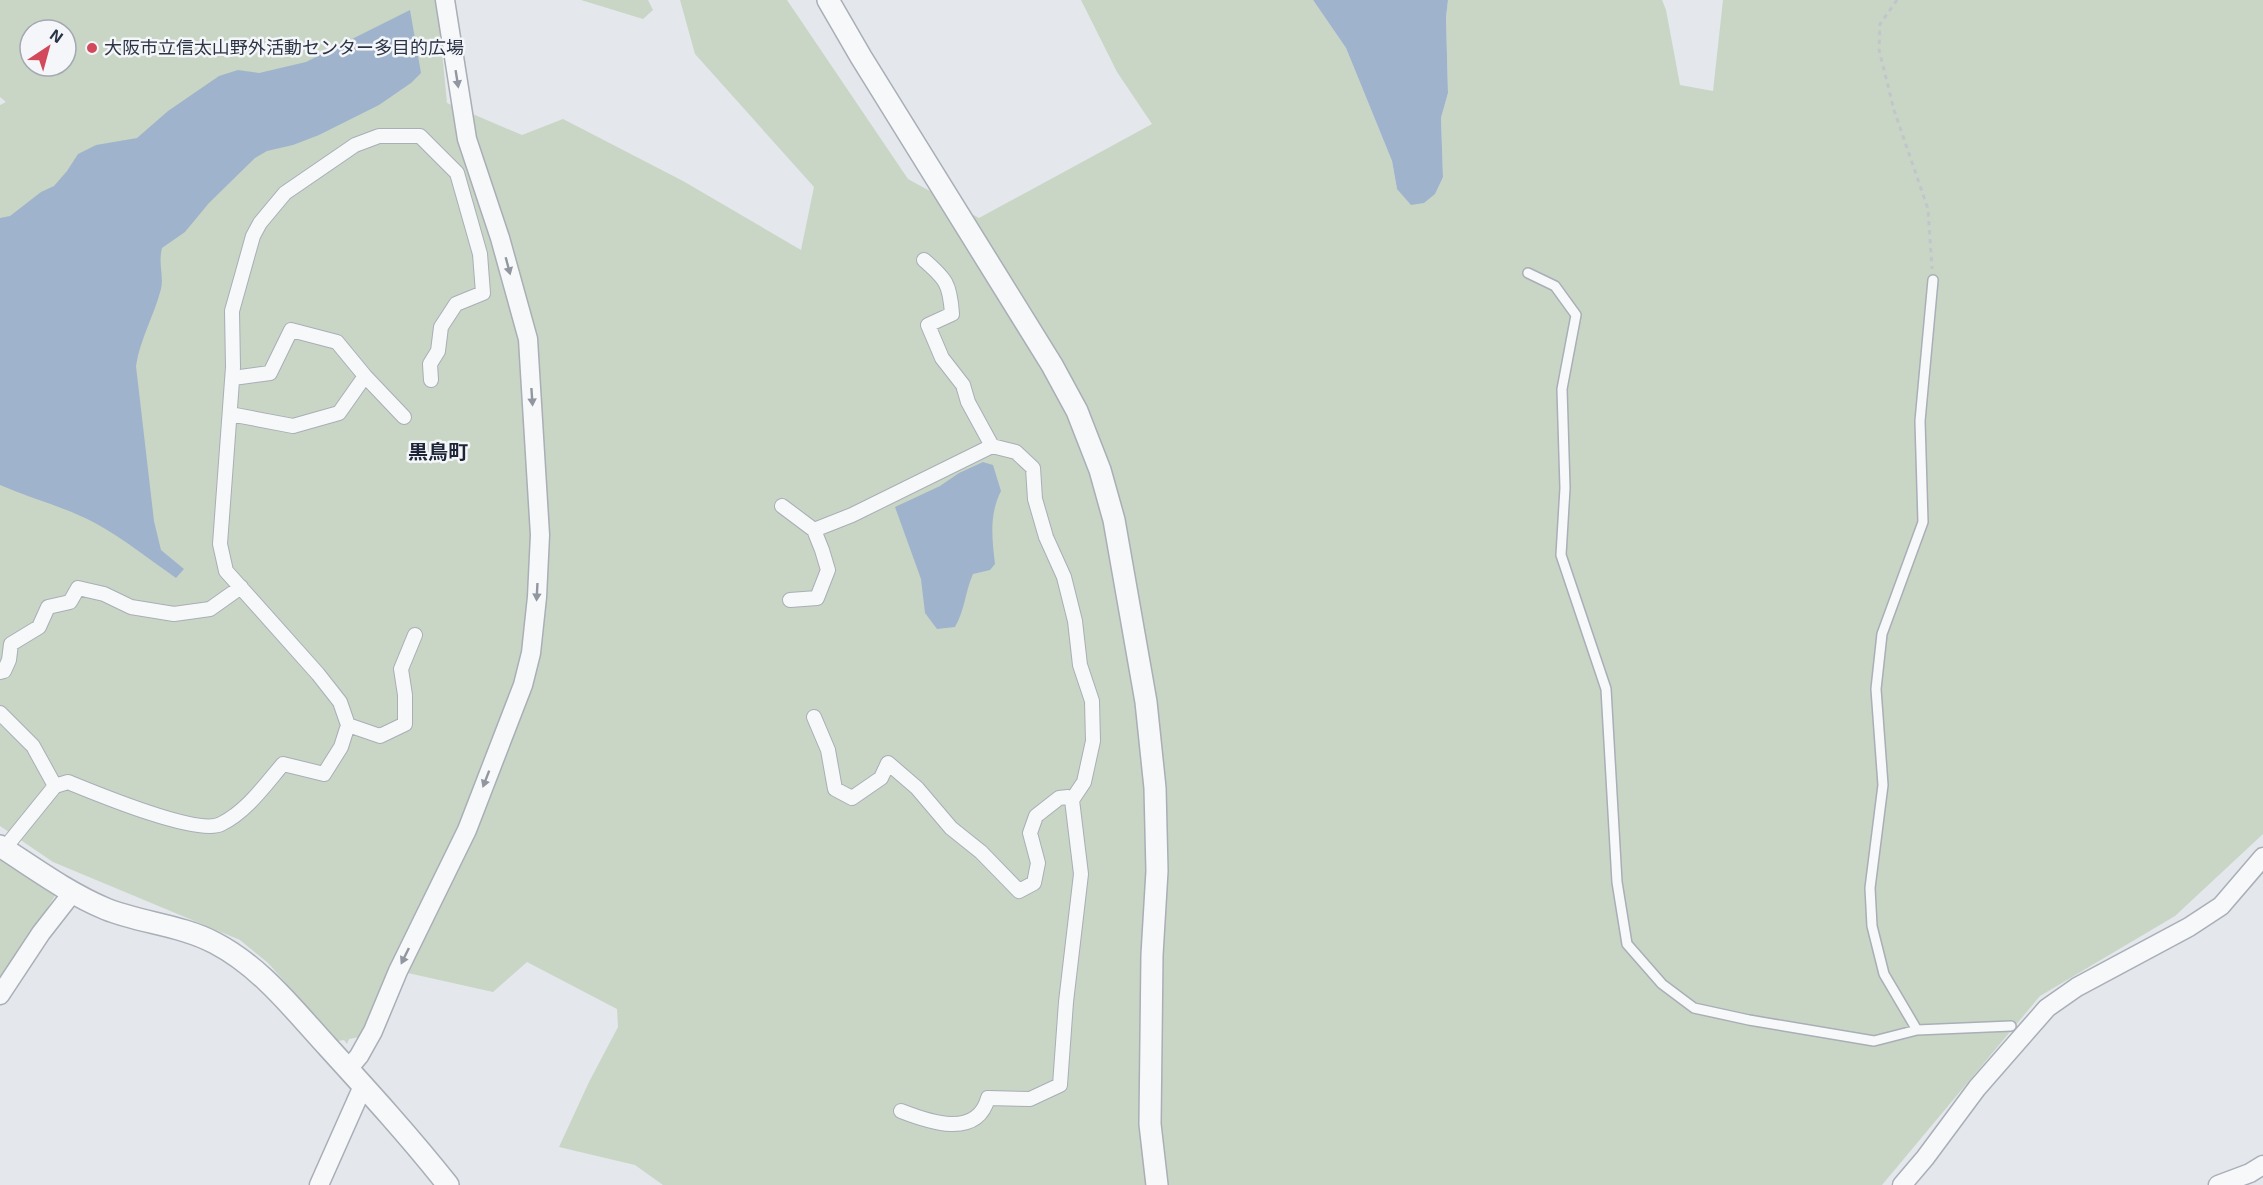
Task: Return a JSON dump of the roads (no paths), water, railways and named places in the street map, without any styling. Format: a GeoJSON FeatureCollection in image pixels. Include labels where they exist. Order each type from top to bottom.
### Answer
{"type":"FeatureCollection","features":[{"type":"Feature","properties":{"kind":"street"},"geometry":{"type":"LineString","coordinates":[[348,1069],[359,1056],[373,1031],[398,971],[467,830],[523,685],[531,653],[537,597],[540,535],[528,339],[500,238],[467,139],[445,0]]}},
{"type":"Feature","properties":{"kind":"street"},"geometry":{"type":"LineString","coordinates":[[828,0],[861,57],[1053,365],[1081,421],[1100,470],[1114,520],[1146,702],[1155,788],[1157,871],[1152,955],[1150,1124],[1157,1185]]}},
{"type":"Feature","properties":{"kind":"street"},"geometry":{"type":"LineString","coordinates":[[431,380],[429,364],[438,351],[441,327],[456,304],[483,293],[480,254],[457,173],[420,136],[379,136],[355,145],[285,193],[252,236],[232,311],[233,378],[220,544],[226,571],[340,702],[348,725],[341,747],[324,774],[283,764],[248,805],[219,826],[190,825],[68,782],[56,786],[2,847],[36,871],[106,909],[182,929],[242,958],[264,977],[348,1069],[448,1185]]}},
{"type":"Feature","properties":{"kind":"street"},"geometry":{"type":"LineString","coordinates":[[924,260],[943,277],[950,294],[952,314],[928,325],[942,357],[963,385],[968,402],[992,446]]}},
{"type":"Feature","properties":{"kind":"street"},"geometry":{"type":"LineString","coordinates":[[233,378],[270,373],[291,330],[337,342],[404,417]]}},
{"type":"Feature","properties":{"kind":"street"},"geometry":{"type":"LineString","coordinates":[[230,414],[293,426],[339,412],[365,376]]}},
{"type":"Feature","properties":{"kind":"street"},"geometry":{"type":"LineString","coordinates":[[814,530],[852,515],[992,446],[1016,452],[1033,468],[1035,499],[1046,537],[1064,577],[1075,621],[1080,665],[1092,701],[1093,741],[1084,782],[1072,800],[1081,874],[1066,1002],[1060,1085],[1030,1099],[988,1098],[985,1109],[965,1124],[930,1122],[901,1111]]}},
{"type":"Feature","properties":{"kind":"street"},"geometry":{"type":"LineString","coordinates":[[782,506],[814,530],[828,570],[818,598],[790,600]]}},
{"type":"Feature","properties":{"kind":"street"},"geometry":{"type":"LineString","coordinates":[[0,672],[4,671],[9,660],[11,644],[39,627],[48,607],[70,602],[78,588],[104,594],[131,607],[174,615],[210,609],[241,587]]}},
{"type":"Feature","properties":{"kind":"street"},"geometry":{"type":"LineString","coordinates":[[348,725],[380,736],[405,724],[405,694],[401,669],[415,634]]}},
{"type":"Feature","properties":{"kind":"street"},"geometry":{"type":"LineString","coordinates":[[0,713],[33,746],[56,786]]}},
{"type":"Feature","properties":{"kind":"street"},"geometry":{"type":"LineString","coordinates":[[814,717],[828,750],[835,789],[852,798],[880,778],[888,763],[917,788],[951,828],[981,852],[1019,891],[1034,883],[1038,863],[1030,833],[1036,816],[1059,798],[1068,797]]}},
{"type":"Feature","properties":{"kind":"street"},"geometry":{"type":"LineString","coordinates":[[1902,1185],[1977,1088],[2047,1008],[2077,987],[2189,927],[2221,906],[2263,857]]}},
{"type":"Feature","properties":{"kind":"street"},"geometry":{"type":"LineString","coordinates":[[0,995],[41,933],[72,892]]}},
{"type":"Feature","properties":{"kind":"street"},"geometry":{"type":"LineString","coordinates":[[319,1185],[363,1086]]}},
{"type":"Feature","properties":{"kind":"street"},"geometry":{"type":"LineString","coordinates":[[2218,1185],[2250,1173],[2263,1165]]}},
{"type":"Feature","properties":{"kind":"lane"},"geometry":{"type":"LineString","coordinates":[[1528,273],[1555,286],[1576,315],[1562,389],[1564,488],[1561,555],[1606,689],[1617,882],[1627,944],[1662,984],[1694,1008],[1749,1020],[1874,1041],[1917,1030],[2011,1026]]}},
{"type":"Feature","properties":{"kind":"lane"},"geometry":{"type":"LineString","coordinates":[[1917,1030],[1884,974],[1872,926],[1870,888],[1883,785],[1876,689],[1882,633],[1923,522],[1920,421],[1933,280]]}},
{"type":"Feature","properties":{"kind":"water"},"geometry":{"type":"Polygon","coordinates":[[[1313,0],[1448,0],[1446,18],[1448,93],[1441,118],[1443,177],[1435,194],[1424,203],[1411,205],[1397,189],[1392,161],[1346,48],[1313,0]]]}},
{"type":"Feature","properties":{"kind":"water"},"geometry":{"type":"Polygon","coordinates":[[[410,10],[421,73],[411,83],[379,105],[319,135],[293,145],[267,151],[255,158],[209,203],[185,232],[162,248],[161,289],[136,366],[154,521],[161,550],[184,569],[176,578],[95,523],[0,485],[0,218],[10,216],[41,192],[54,186],[78,154],[96,145],[137,138],[168,111],[219,76],[238,70],[259,73],[306,62],[410,10]]]}},
{"type":"Feature","properties":{"kind":"water"},"geometry":{"type":"Polygon","coordinates":[[[983,462],[993,465],[1001,491],[993,518],[995,564],[990,570],[973,574],[955,627],[937,629],[925,613],[921,579],[895,507],[983,462]]]}},
{"type":"Feature","properties":{"kind":"place","name":"大阪市立信太山野外活動センター多目的広場"},"geometry":{"type":"Point","coordinates":[92,48]}},
{"type":"Feature","properties":{"kind":"district","name":"黒鳥町"},"geometry":{"type":"Point","coordinates":[438,452]}}]}
